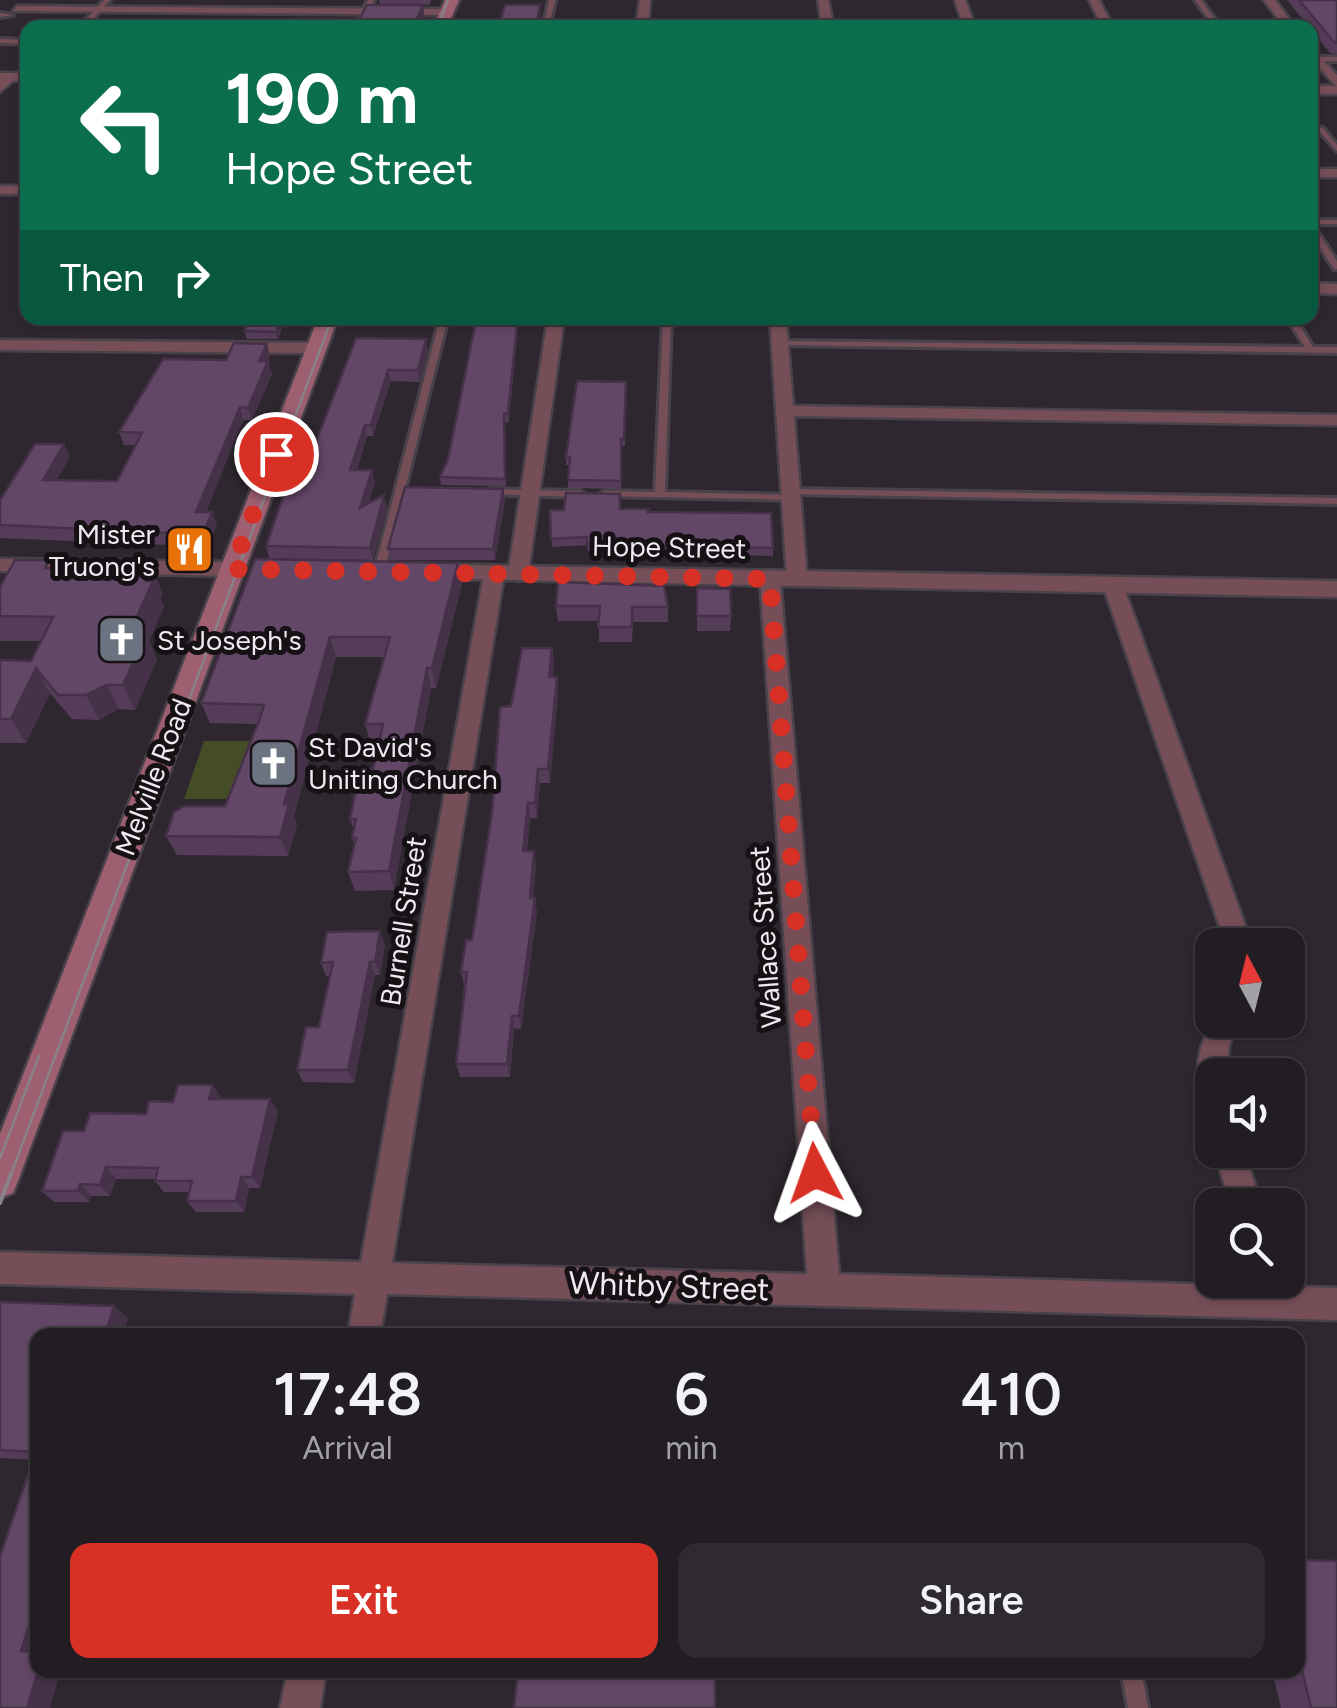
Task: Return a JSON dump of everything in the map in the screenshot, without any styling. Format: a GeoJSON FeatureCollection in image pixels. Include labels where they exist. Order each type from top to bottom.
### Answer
{"type":"FeatureCollection","features":[{"type":"Feature","properties":{"kind":"main road","name":"Melville Road"},"geometry":{"type":"LineString","coordinates":[[0,1181],[247,570],[325,325]]}},
{"type":"Feature","properties":{"kind":"street"},"geometry":{"type":"LineString","coordinates":[[1269,0],[1285,20]]}},
{"type":"Feature","properties":{"kind":"street"},"geometry":{"type":"LineString","coordinates":[[0,25],[13,10],[102,4],[449,6]]}},
{"type":"Feature","properties":{"kind":"street"},"geometry":{"type":"LineString","coordinates":[[1318,63],[1337,87]]}},
{"type":"Feature","properties":{"kind":"street","name":"Burnell Street"},"geometry":{"type":"LineString","coordinates":[[365,1328],[506,574],[531,494],[555,325]]}},
{"type":"Feature","properties":{"kind":"street","name":"Wallace Street"},"geometry":{"type":"LineString","coordinates":[[779,325],[792,495],[784,579],[824,1290]]}},
{"type":"Feature","properties":{"kind":"street"},"geometry":{"type":"LineString","coordinates":[[0,345],[314,354]]}},
{"type":"Feature","properties":{"kind":"street"},"geometry":{"type":"LineString","coordinates":[[0,353],[108,350]]}},
{"type":"Feature","properties":{"kind":"street"},"geometry":{"type":"LineString","coordinates":[[786,411],[1337,420]]}},
{"type":"Feature","properties":{"kind":"street"},"geometry":{"type":"LineString","coordinates":[[3,570],[247,570]]}},
{"type":"Feature","properties":{"kind":"street","name":"Hope Street"},"geometry":{"type":"LineString","coordinates":[[370,571],[1337,589]]}},
{"type":"Feature","properties":{"kind":"street"},"geometry":{"type":"LineString","coordinates":[[1113,585],[1233,928]]}},
{"type":"Feature","properties":{"kind":"street","name":"Whitby Street"},"geometry":{"type":"LineString","coordinates":[[0,1268],[824,1290],[1195,1291]]}},
{"type":"Feature","properties":{"kind":"street","name":"Whitby Street"},"geometry":{"type":"LineString","coordinates":[[1305,1298],[1337,1304]]}},
{"type":"Feature","properties":{"kind":"street"},"geometry":{"type":"LineString","coordinates":[[300,1708],[306,1678]]}},
{"type":"Feature","properties":{"kind":"lane"},"geometry":{"type":"LineString","coordinates":[[1318,129],[1337,150]]}},
{"type":"Feature","properties":{"kind":"lane"},"geometry":{"type":"LineString","coordinates":[[1318,237],[1337,267]]}},
{"type":"Feature","properties":{"kind":"lane"},"geometry":{"type":"LineString","coordinates":[[370,571],[400,491],[442,325]]}},
{"type":"Feature","properties":{"kind":"lane"},"geometry":{"type":"LineString","coordinates":[[660,494],[667,325]]}},
{"type":"Feature","properties":{"kind":"lane"},"geometry":{"type":"LineString","coordinates":[[1295,325],[1311,350]]}},
{"type":"Feature","properties":{"kind":"lane"},"geometry":{"type":"LineString","coordinates":[[780,343],[1337,350]]}},
{"type":"Feature","properties":{"kind":"lane"},"geometry":{"type":"LineString","coordinates":[[400,491],[418,491]]}},
{"type":"Feature","properties":{"kind":"lane"},"geometry":{"type":"LineString","coordinates":[[474,492],[1337,502]]}},
{"type":"Feature","properties":{"kind":"lane"},"geometry":{"type":"LineString","coordinates":[[1132,1678],[1138,1708]]}},
{"type":"Feature","properties":{"kind":"green space"},"geometry":{"type":"Polygon","coordinates":[[[204,741],[249,741],[232,799],[184,799],[204,741]]]}},
{"type":"Feature","properties":{"kind":"building"},"geometry":{"type":"Polygon","coordinates":[[[1299,0],[1337,0],[1337,43],[1318,20],[1299,0]]]}},
{"type":"Feature","properties":{"kind":"building"},"geometry":{"type":"Polygon","coordinates":[[[367,5],[423,5],[417,20],[355,20],[367,5]]]}},
{"type":"Feature","properties":{"kind":"building"},"geometry":{"type":"Polygon","coordinates":[[[505,5],[540,5],[537,20],[500,20],[505,5]]]}},
{"type":"Feature","properties":{"kind":"building"},"geometry":{"type":"Polygon","coordinates":[[[247,325],[279,325],[276,332],[244,331],[247,325]]]}},
{"type":"Feature","properties":{"kind":"building"},"geometry":{"type":"Polygon","coordinates":[[[475,325],[517,325],[508,414],[504,414],[505,479],[440,477],[448,459],[475,325]]]}},
{"type":"Feature","properties":{"kind":"building"},"geometry":{"type":"Polygon","coordinates":[[[356,338],[426,339],[418,370],[388,370],[371,425],[365,425],[350,470],[372,470],[360,508],[384,495],[370,548],[266,546],[285,491],[297,491],[356,338]]]}},
{"type":"Feature","properties":{"kind":"building"},"geometry":{"type":"Polygon","coordinates":[[[234,343],[267,344],[259,361],[268,361],[248,408],[240,407],[196,512],[212,512],[200,542],[166,541],[170,533],[0,525],[0,500],[35,444],[64,444],[43,480],[117,481],[142,433],[119,432],[163,359],[226,360],[234,343]]]}},
{"type":"Feature","properties":{"kind":"building"},"geometry":{"type":"Polygon","coordinates":[[[577,381],[626,382],[621,481],[568,480],[570,457],[566,457],[577,381]]]}},
{"type":"Feature","properties":{"kind":"building"},"geometry":{"type":"Polygon","coordinates":[[[405,487],[503,489],[493,549],[388,549],[405,487]]]}},
{"type":"Feature","properties":{"kind":"building"},"geometry":{"type":"Polygon","coordinates":[[[566,493],[620,494],[620,509],[649,509],[648,512],[771,513],[773,548],[587,544],[587,537],[551,539],[550,510],[564,510],[566,493]]]}},
{"type":"Feature","properties":{"kind":"building"},"geometry":{"type":"Polygon","coordinates":[[[255,559],[458,563],[432,668],[427,668],[389,871],[348,872],[356,838],[352,838],[356,819],[350,819],[356,789],[362,789],[366,769],[373,769],[383,724],[365,724],[390,637],[330,637],[284,804],[289,804],[280,837],[166,836],[174,812],[184,806],[225,806],[259,721],[264,705],[201,703],[255,559]]]}},
{"type":"Feature","properties":{"kind":"building"},"geometry":{"type":"Polygon","coordinates":[[[15,560],[49,560],[45,568],[63,568],[58,577],[108,580],[115,567],[152,568],[146,581],[153,581],[129,634],[146,635],[123,685],[107,685],[86,695],[58,695],[36,668],[11,719],[0,719],[0,660],[31,661],[53,617],[0,616],[0,587],[15,560]]]}},
{"type":"Feature","properties":{"kind":"building"},"geometry":{"type":"Polygon","coordinates":[[[558,582],[664,586],[668,607],[632,607],[632,627],[598,627],[600,606],[556,606],[558,582]]]}},
{"type":"Feature","properties":{"kind":"building"},"geometry":{"type":"Polygon","coordinates":[[[697,588],[730,589],[731,616],[697,616],[697,588]]]}},
{"type":"Feature","properties":{"kind":"building"},"geometry":{"type":"Polygon","coordinates":[[[522,648],[552,648],[549,677],[557,677],[548,769],[538,769],[535,803],[528,803],[523,851],[534,851],[530,898],[535,898],[519,1016],[512,1016],[507,1064],[456,1064],[467,972],[461,972],[466,940],[472,940],[492,813],[500,707],[511,706],[522,648]]]}},
{"type":"Feature","properties":{"kind":"building"},"geometry":{"type":"Polygon","coordinates":[[[380,931],[348,1070],[297,1070],[306,1027],[319,1027],[333,962],[321,963],[327,932],[380,931]]]}},
{"type":"Feature","properties":{"kind":"building"},"geometry":{"type":"Polygon","coordinates":[[[178,1085],[213,1085],[209,1099],[270,1099],[252,1177],[241,1177],[236,1201],[187,1201],[192,1181],[155,1181],[158,1168],[106,1167],[100,1185],[80,1184],[78,1191],[42,1191],[63,1131],[84,1131],[90,1113],[146,1114],[149,1101],[173,1102],[178,1085]]]}},
{"type":"Feature","properties":{"kind":"building"},"geometry":{"type":"Polygon","coordinates":[[[0,1302],[114,1306],[107,1328],[30,1328],[30,1452],[0,1450],[0,1302]]]}},
{"type":"Feature","properties":{"kind":"building"},"geometry":{"type":"Polygon","coordinates":[[[30,1475],[30,1623],[21,1651],[30,1652],[30,1678],[36,1678],[27,1708],[0,1708],[0,1556],[30,1475]]]}},
{"type":"Feature","properties":{"kind":"building"},"geometry":{"type":"Polygon","coordinates":[[[1305,1560],[1337,1561],[1337,1708],[1311,1708],[1304,1678],[1305,1560]]]}},
{"type":"Feature","properties":{"kind":"building"},"geometry":{"type":"Polygon","coordinates":[[[517,1678],[715,1678],[715,1708],[514,1708],[517,1678]]]}},
{"type":"Feature","properties":{"kind":"tram line"},"geometry":{"type":"LineString","coordinates":[[440,20],[448,0]]}},
{"type":"Feature","properties":{"kind":"tram line"},"geometry":{"type":"LineString","coordinates":[[10,1177],[329,325]]}},
{"type":"Feature","properties":{"kind":"tram line"},"geometry":{"type":"LineString","coordinates":[[0,1158],[39,1056]]}},
{"type":"Feature","properties":{"kind":"tram line"},"geometry":{"type":"LineString","coordinates":[[0,1203],[11,1174]]}},
{"type":"Feature","properties":{"kind":"place","name":"Mister Truong's"},"geometry":{"type":"Point","coordinates":[190,550]}},
{"type":"Feature","properties":{"kind":"place","name":"St Joseph's"},"geometry":{"type":"Point","coordinates":[122,640]}},
{"type":"Feature","properties":{"kind":"place","name":"St David's Uniting Church"},"geometry":{"type":"Point","coordinates":[273,763]}},
{"type":"Feature","properties":{"kind":"route"},"geometry":{"type":"LineString","coordinates":[[276,454],[232,569],[770,579],[815,1173]]}}]}
